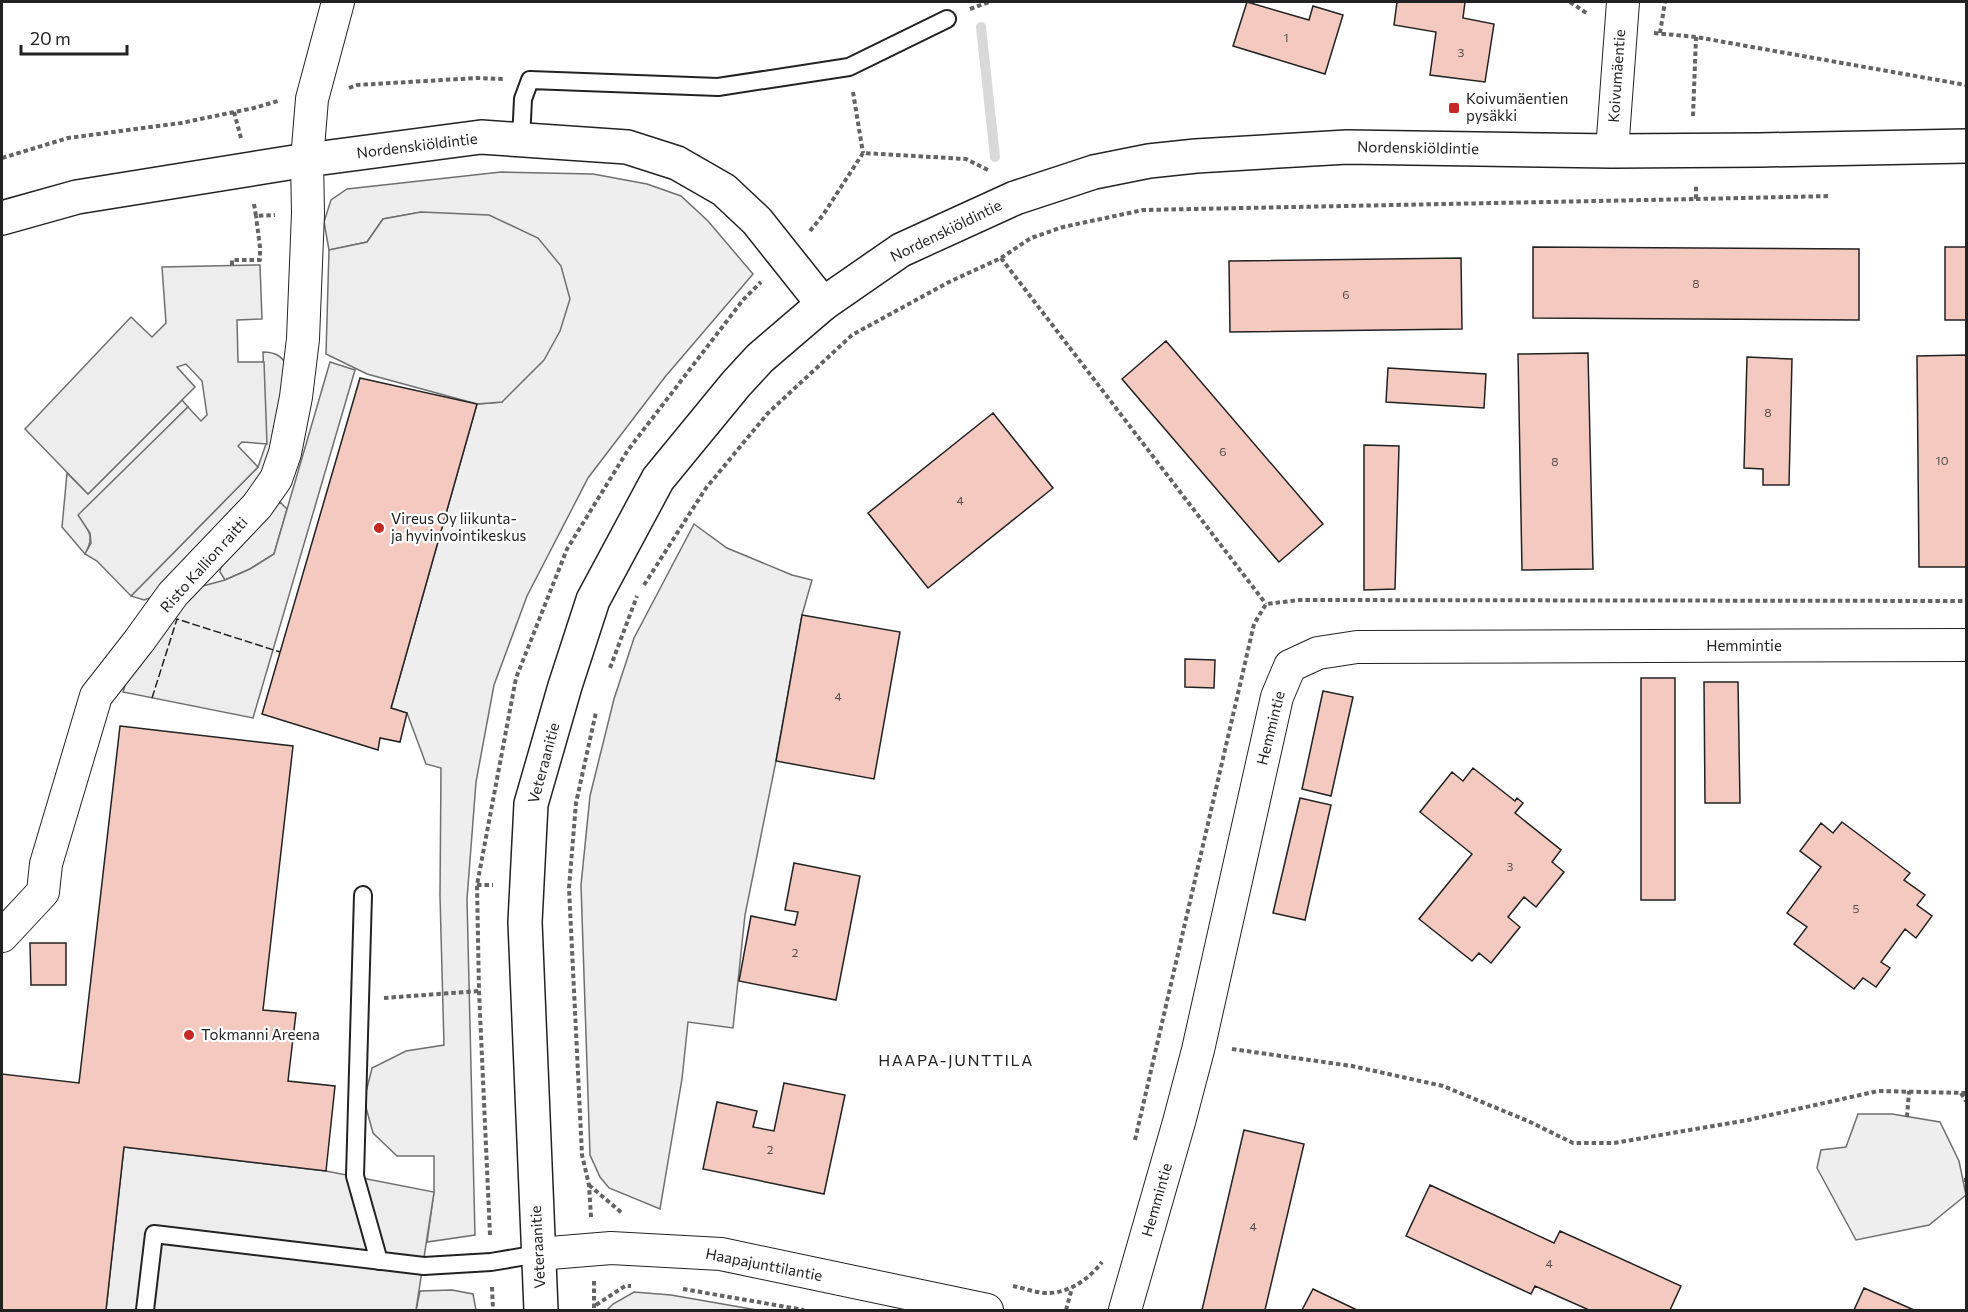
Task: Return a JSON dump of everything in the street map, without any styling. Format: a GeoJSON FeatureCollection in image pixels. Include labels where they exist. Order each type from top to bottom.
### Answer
{"type":"FeatureCollection","features":[{"type":"Feature","properties":{"kind":"main road","name":"Nordenskiöldintie"},"geometry":{"type":"LineString","coordinates":[[2,218],[77,197],[307,160],[481,137],[627,147],[677,162],[724,190],[757,221],[823,304],[901,250],[1015,198],[1094,172],[1149,162],[1196,156],[1347,147],[1612,151],[1966,146]]}},
{"type":"Feature","properties":{"kind":"main road","name":"Veteraanitie"},"geometry":{"type":"LineString","coordinates":[[541,1311],[525,922],[531,804],[593,600],[658,479],[760,358],[823,304]]}},
{"type":"Feature","properties":{"kind":"street","name":"Risto Kallion raitti"},"geometry":{"type":"LineString","coordinates":[[2,936],[43,892],[46,864],[96,696],[173,594],[257,506],[276,479],[287,442],[296,397],[303,339],[308,213],[307,160],[312,99],[338,2]]}},
{"type":"Feature","properties":{"kind":"street","name":"Koivumäentie"},"geometry":{"type":"LineString","coordinates":[[1612,151],[1623,2]]}},
{"type":"Feature","properties":{"kind":"street","name":"Hemmintie"},"geometry":{"type":"LineString","coordinates":[[1125,1311],[1198,1050],[1277,697],[1290,666],[1317,653],[1357,647],[1966,645]]}},
{"type":"Feature","properties":{"kind":"street","name":"Haapajunttilantie"},"geometry":{"type":"LineString","coordinates":[[538,1254],[592,1248],[631,1248],[721,1254],[987,1311]]}},
{"type":"Feature","properties":{"kind":"lane"},"geometry":{"type":"LineString","coordinates":[[521,140],[523,99],[531,80],[718,87],[849,67],[947,19]]}},
{"type":"Feature","properties":{"kind":"lane"},"geometry":{"type":"LineString","coordinates":[[363,895],[355,1176],[379,1261]]}},
{"type":"Feature","properties":{"kind":"lane"},"geometry":{"type":"LineString","coordinates":[[145,1311],[154,1234],[424,1266],[491,1263],[538,1254]]}},
{"type":"Feature","properties":{"kind":"path"},"geometry":{"type":"LineString","coordinates":[[1660,33],[1665,2]]}},
{"type":"Feature","properties":{"kind":"path"},"geometry":{"type":"LineString","coordinates":[[1620,32],[1696,37],[1966,85]]}},
{"type":"Feature","properties":{"kind":"path"},"geometry":{"type":"LineString","coordinates":[[1696,37],[1692,121],[1696,199]]}},
{"type":"Feature","properties":{"kind":"path"},"geometry":{"type":"LineString","coordinates":[[493,1311],[479,991],[477,885],[516,678],[567,549],[635,441],[742,300],[786,258],[823,216],[863,153],[849,67]]}},
{"type":"Feature","properties":{"kind":"path"},"geometry":{"type":"LineString","coordinates":[[2,158],[68,138],[181,123],[254,108],[290,97],[312,99],[357,85],[477,78],[531,80]]}},
{"type":"Feature","properties":{"kind":"path"},"geometry":{"type":"LineString","coordinates":[[863,153],[966,159],[1006,178],[1031,238]]}},
{"type":"Feature","properties":{"kind":"path"},"geometry":{"type":"LineString","coordinates":[[608,674],[639,592],[706,488],[768,413],[852,335],[949,282],[1001,258],[1031,238],[1063,227],[1143,210],[1832,196]]}},
{"type":"Feature","properties":{"kind":"path"},"geometry":{"type":"LineString","coordinates":[[231,266],[232,260],[260,260],[255,216]]}},
{"type":"Feature","properties":{"kind":"path"},"geometry":{"type":"LineString","coordinates":[[1001,258],[1266,604]]}},
{"type":"Feature","properties":{"kind":"path"},"geometry":{"type":"LineString","coordinates":[[595,1308],[589,1185],[582,1155],[569,888],[576,803],[598,706]]}},
{"type":"Feature","properties":{"kind":"path"},"geometry":{"type":"LineString","coordinates":[[360,1000],[479,991]]}},
{"type":"Feature","properties":{"kind":"path"},"geometry":{"type":"LineString","coordinates":[[1157,1043],[1198,1050],[1238,1049],[1352,1066],[1443,1086],[1528,1121],[1573,1143],[1614,1143],[1749,1120],[1878,1091],[1966,1093]]}},
{"type":"Feature","properties":{"kind":"path"},"geometry":{"type":"LineString","coordinates":[[1907,1117],[1909,1091]]}},
{"type":"Feature","properties":{"kind":"path"},"geometry":{"type":"LineString","coordinates":[[1960,1093],[1966,1101]]}},
{"type":"Feature","properties":{"kind":"path"},"geometry":{"type":"LineString","coordinates":[[595,1308],[625,1286],[637,1285]]}},
{"type":"Feature","properties":{"kind":"path"},"geometry":{"type":"LineString","coordinates":[[1066,1311],[1072,1287]]}},
{"type":"Feature","properties":{"kind":"path"},"geometry":{"type":"LineString","coordinates":[[682,1288],[804,1311]]}},
{"type":"Feature","properties":{"kind":"shaded area"},"geometry":{"type":"Polygon","coordinates":[[[501,172],[593,174],[647,184],[681,196],[708,221],[753,274],[665,377],[588,478],[527,596],[494,685],[476,782],[467,899],[475,1235],[427,1242],[434,1192],[434,1156],[397,1156],[373,1133],[364,1100],[372,1068],[406,1051],[444,1045],[440,896],[441,768],[426,764],[407,713],[391,708],[477,404],[502,402],[421,212],[383,219],[367,242],[329,250],[324,222],[331,200],[347,189],[501,172]]]}},
{"type":"Feature","properties":{"kind":"shaded area"},"geometry":{"type":"Polygon","coordinates":[[[421,212],[489,215],[538,238],[561,266],[570,299],[560,331],[544,360],[502,402],[477,404],[367,374],[326,354],[329,250],[367,242],[383,219],[421,212]]]}},
{"type":"Feature","properties":{"kind":"shaded area"},"geometry":{"type":"Polygon","coordinates":[[[260,265],[262,319],[237,320],[238,362],[264,362],[267,444],[242,442],[238,446],[258,467],[131,596],[97,561],[85,554],[91,543],[90,533],[78,515],[188,407],[201,421],[207,415],[202,381],[186,364],[177,367],[195,387],[88,494],[25,429],[131,317],[152,337],[166,323],[162,267],[260,265]]]}},
{"type":"Feature","properties":{"kind":"shaded area"},"geometry":{"type":"Polygon","coordinates":[[[263,352],[278,355],[288,368],[277,438],[257,486],[161,594],[144,600],[131,596],[258,467],[266,444],[263,352]]]}},
{"type":"Feature","properties":{"kind":"shaded area"},"geometry":{"type":"Polygon","coordinates":[[[330,362],[355,370],[253,718],[123,692],[139,641],[173,594],[225,580],[250,569],[274,554],[330,362]]]}},
{"type":"Feature","properties":{"kind":"shaded area"},"geometry":{"type":"Polygon","coordinates":[[[182,400],[188,407],[79,515],[90,534],[90,543],[85,554],[62,527],[67,473],[88,494],[182,400]]]}},
{"type":"Feature","properties":{"kind":"shaded area"},"geometry":{"type":"Polygon","coordinates":[[[281,503],[287,509],[274,554],[250,569],[225,580],[220,572],[222,559],[272,504],[281,503]]]}},
{"type":"Feature","properties":{"kind":"shaded area"},"geometry":{"type":"Polygon","coordinates":[[[694,524],[727,548],[792,575],[812,580],[802,615],[745,915],[733,1028],[688,1022],[682,1079],[660,1209],[609,1188],[600,1177],[590,1155],[581,885],[590,796],[614,699],[634,638],[694,524]]]}},
{"type":"Feature","properties":{"kind":"shaded area"},"geometry":{"type":"Polygon","coordinates":[[[1858,1114],[1892,1114],[1940,1122],[1959,1161],[1966,1195],[1929,1225],[1856,1240],[1817,1168],[1821,1150],[1846,1147],[1858,1114]]]}},
{"type":"Feature","properties":{"kind":"shaded area"},"geometry":{"type":"Polygon","coordinates":[[[124,1147],[326,1171],[434,1192],[416,1310],[106,1310],[124,1147]]]}},
{"type":"Feature","properties":{"kind":"shaded area"},"geometry":{"type":"Polygon","coordinates":[[[452,1290],[473,1294],[476,1310],[416,1310],[420,1291],[452,1290]]]}},
{"type":"Feature","properties":{"kind":"shaded area"},"geometry":{"type":"Polygon","coordinates":[[[634,1292],[671,1295],[757,1310],[607,1310],[634,1292]]]}},
{"type":"Feature","properties":{"kind":"building"},"geometry":{"type":"Polygon","coordinates":[[[1247,2],[1309,20],[1313,6],[1343,15],[1325,74],[1233,46],[1247,2]]]}},
{"type":"Feature","properties":{"kind":"building"},"geometry":{"type":"Polygon","coordinates":[[[1397,2],[1465,2],[1463,18],[1494,24],[1485,82],[1430,75],[1436,32],[1394,25],[1397,2]]]}},
{"type":"Feature","properties":{"kind":"building"},"geometry":{"type":"Polygon","coordinates":[[[1533,247],[1859,249],[1859,320],[1533,318],[1533,247]]]}},
{"type":"Feature","properties":{"kind":"building"},"geometry":{"type":"Polygon","coordinates":[[[1945,247],[1966,247],[1966,320],[1945,320],[1945,247]]]}},
{"type":"Feature","properties":{"kind":"building"},"geometry":{"type":"Polygon","coordinates":[[[1461,258],[1462,329],[1230,332],[1229,261],[1461,258]]]}},
{"type":"Feature","properties":{"kind":"building"},"geometry":{"type":"Polygon","coordinates":[[[1166,341],[1323,524],[1279,562],[1122,379],[1166,341]]]}},
{"type":"Feature","properties":{"kind":"building"},"geometry":{"type":"Polygon","coordinates":[[[1588,353],[1593,569],[1522,570],[1518,354],[1588,353]]]}},
{"type":"Feature","properties":{"kind":"building"},"geometry":{"type":"Polygon","coordinates":[[[1966,355],[1966,567],[1919,567],[1917,356],[1966,355]]]}},
{"type":"Feature","properties":{"kind":"building"},"geometry":{"type":"Polygon","coordinates":[[[1747,357],[1792,359],[1789,485],[1763,485],[1763,469],[1744,468],[1747,357]]]}},
{"type":"Feature","properties":{"kind":"building"},"geometry":{"type":"Polygon","coordinates":[[[1388,368],[1486,374],[1484,408],[1386,402],[1388,368]]]}},
{"type":"Feature","properties":{"kind":"building","name":"Vireus Oy liikunta- ja hyvinvointikeskus"},"geometry":{"type":"Polygon","coordinates":[[[360,378],[477,404],[391,708],[407,713],[400,742],[380,738],[378,750],[262,714],[360,378]]]}},
{"type":"Feature","properties":{"kind":"building"},"geometry":{"type":"Polygon","coordinates":[[[993,413],[1053,488],[928,588],[868,513],[993,413]]]}},
{"type":"Feature","properties":{"kind":"building"},"geometry":{"type":"Polygon","coordinates":[[[1364,445],[1399,446],[1395,589],[1364,590],[1364,445]]]}},
{"type":"Feature","properties":{"kind":"building"},"geometry":{"type":"Polygon","coordinates":[[[802,615],[900,632],[874,779],[776,761],[802,615]]]}},
{"type":"Feature","properties":{"kind":"building"},"geometry":{"type":"Polygon","coordinates":[[[1185,659],[1215,660],[1214,688],[1185,687],[1185,659]]]}},
{"type":"Feature","properties":{"kind":"building"},"geometry":{"type":"Polygon","coordinates":[[[1641,678],[1675,678],[1675,900],[1641,900],[1641,678]]]}},
{"type":"Feature","properties":{"kind":"building"},"geometry":{"type":"Polygon","coordinates":[[[1704,682],[1738,682],[1740,803],[1705,803],[1704,682]]]}},
{"type":"Feature","properties":{"kind":"building"},"geometry":{"type":"Polygon","coordinates":[[[1323,691],[1353,697],[1331,796],[1302,789],[1323,691]]]}},
{"type":"Feature","properties":{"kind":"building","name":"Tokmanni Areena"},"geometry":{"type":"Polygon","coordinates":[[[120,726],[293,746],[263,1010],[296,1013],[288,1081],[335,1086],[326,1171],[124,1147],[106,1310],[2,1310],[2,1074],[79,1083],[120,726]]]}},
{"type":"Feature","properties":{"kind":"building"},"geometry":{"type":"Polygon","coordinates":[[[1473,768],[1515,801],[1517,798],[1523,803],[1515,813],[1561,850],[1552,862],[1564,872],[1536,907],[1524,897],[1508,917],[1520,927],[1491,963],[1479,953],[1472,961],[1419,919],[1472,854],[1420,812],[1452,772],[1463,781],[1473,768]]]}},
{"type":"Feature","properties":{"kind":"building"},"geometry":{"type":"Polygon","coordinates":[[[1300,798],[1331,805],[1305,920],[1273,913],[1300,798]]]}},
{"type":"Feature","properties":{"kind":"building"},"geometry":{"type":"Polygon","coordinates":[[[1842,822],[1910,873],[1904,880],[1925,895],[1917,905],[1932,916],[1916,938],[1905,929],[1881,962],[1890,968],[1876,987],[1863,978],[1854,989],[1794,944],[1807,927],[1787,913],[1821,867],[1800,851],[1821,823],[1833,833],[1842,822]]]}},
{"type":"Feature","properties":{"kind":"building"},"geometry":{"type":"Polygon","coordinates":[[[794,863],[860,876],[836,1000],[739,981],[751,916],[795,925],[798,912],[785,910],[794,863]]]}},
{"type":"Feature","properties":{"kind":"building"},"geometry":{"type":"Polygon","coordinates":[[[30,943],[66,943],[66,985],[31,985],[30,943]]]}},
{"type":"Feature","properties":{"kind":"building"},"geometry":{"type":"Polygon","coordinates":[[[784,1083],[845,1095],[824,1194],[703,1169],[717,1102],[757,1111],[753,1127],[774,1131],[784,1083]]]}},
{"type":"Feature","properties":{"kind":"building"},"geometry":{"type":"Polygon","coordinates":[[[1244,1130],[1304,1144],[1265,1310],[1202,1310],[1244,1130]]]}},
{"type":"Feature","properties":{"kind":"building"},"geometry":{"type":"Polygon","coordinates":[[[1430,1185],[1554,1243],[1560,1231],[1681,1286],[1670,1310],[1589,1310],[1535,1286],[1531,1294],[1406,1236],[1430,1185]]]}},
{"type":"Feature","properties":{"kind":"building"},"geometry":{"type":"Polygon","coordinates":[[[1864,1288],[1914,1310],[1854,1310],[1864,1288]]]}},
{"type":"Feature","properties":{"kind":"building"},"geometry":{"type":"Polygon","coordinates":[[[1313,1289],[1357,1310],[1302,1310],[1313,1289]]]}},
{"type":"Feature","properties":{"kind":"waterway"},"geometry":{"type":"LineString","coordinates":[[981,27],[995,157]]}},
{"type":"Feature","properties":{"kind":"fence"},"geometry":{"type":"LineString","coordinates":[[152,698],[177,619],[280,652]]}},
{"type":"Feature","properties":{"kind":"place","name":"Koivumäentien pysäkki"},"geometry":{"type":"Point","coordinates":[1454,108]}},
{"type":"Feature","properties":{"kind":"place","name":"Vireus Oy liikunta- ja hyvinvointikeskus"},"geometry":{"type":"Point","coordinates":[379,528]}},
{"type":"Feature","properties":{"kind":"place","name":"Tokmanni Areena"},"geometry":{"type":"Point","coordinates":[189,1035]}},
{"type":"Feature","properties":{"kind":"district","name":"HAAPA-JUNTTILA"},"geometry":{"type":"Point","coordinates":[956,1060]}}]}
